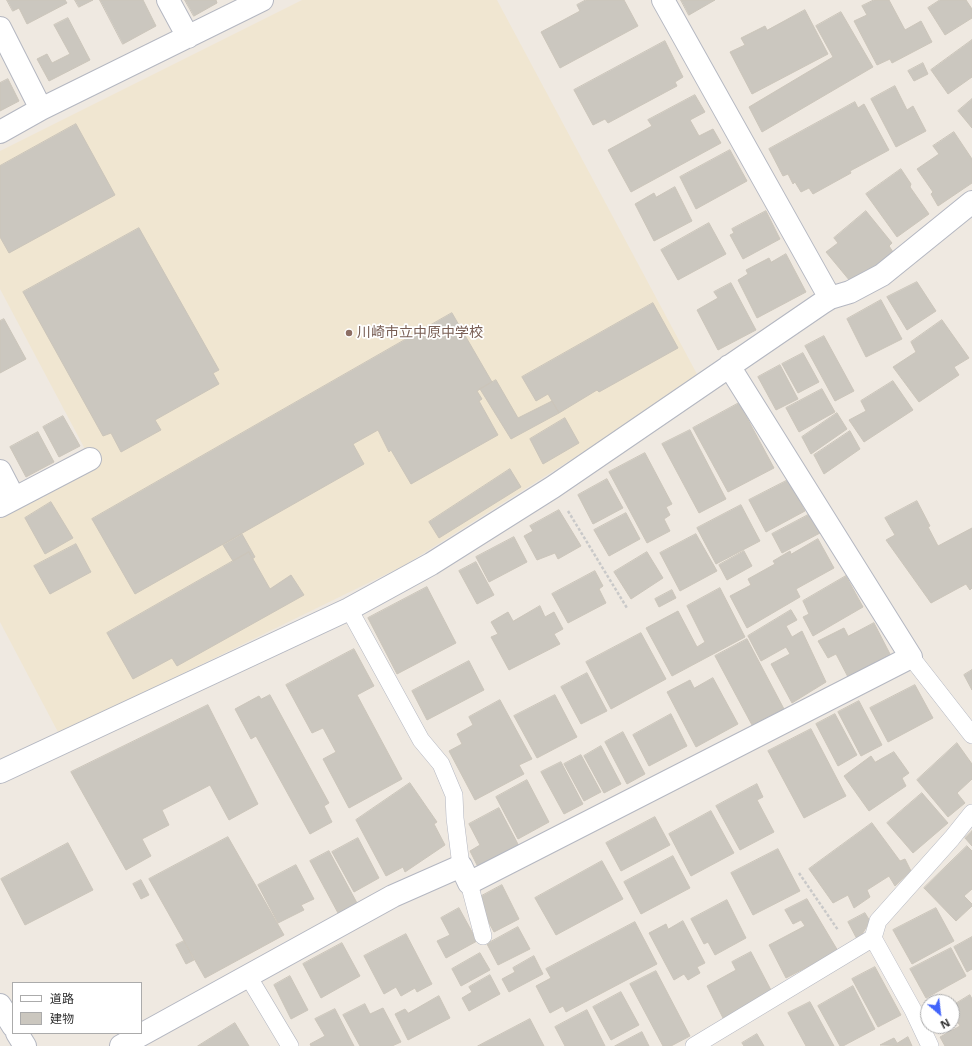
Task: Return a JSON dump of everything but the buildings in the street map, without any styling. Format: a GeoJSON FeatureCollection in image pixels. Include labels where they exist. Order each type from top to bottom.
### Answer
{"type":"FeatureCollection","features":[{"type":"Feature","properties":{"kind":"street"},"geometry":{"type":"LineString","coordinates":[[168,0],[188,37]]}},
{"type":"Feature","properties":{"kind":"street"},"geometry":{"type":"LineString","coordinates":[[0,132],[262,0]]}},
{"type":"Feature","properties":{"kind":"street"},"geometry":{"type":"LineString","coordinates":[[663,0],[830,298]]}},
{"type":"Feature","properties":{"kind":"street"},"geometry":{"type":"LineString","coordinates":[[0,28],[41,110]]}},
{"type":"Feature","properties":{"kind":"street"},"geometry":{"type":"LineString","coordinates":[[0,772],[349,609],[431,564],[553,486],[830,298],[850,292],[882,275],[972,202]]}},
{"type":"Feature","properties":{"kind":"street"},"geometry":{"type":"LineString","coordinates":[[121,1046],[393,896],[465,874],[911,657],[729,366]]}},
{"type":"Feature","properties":{"kind":"street"},"geometry":{"type":"LineString","coordinates":[[0,471],[7,502],[90,459]]}},
{"type":"Feature","properties":{"kind":"street"},"geometry":{"type":"LineString","coordinates":[[0,1005],[12,1024]]}},
{"type":"Feature","properties":{"kind":"street"},"geometry":{"type":"LineString","coordinates":[[18,1034],[25,1046]]}},
{"type":"Feature","properties":{"kind":"lane"},"geometry":{"type":"LineString","coordinates":[[349,609],[421,740],[441,764],[454,795],[454,818],[465,874],[484,936]]}},
{"type":"Feature","properties":{"kind":"lane"},"geometry":{"type":"LineString","coordinates":[[911,657],[972,735]]}},
{"type":"Feature","properties":{"kind":"lane"},"geometry":{"type":"LineString","coordinates":[[694,1046],[873,938],[878,921],[952,838],[972,813]]}},
{"type":"Feature","properties":{"kind":"lane"},"geometry":{"type":"LineString","coordinates":[[873,938],[913,1010],[930,1046]]}},
{"type":"Feature","properties":{"kind":"lane"},"geometry":{"type":"LineString","coordinates":[[248,976],[290,1046]]}},
{"type":"Feature","properties":{"kind":"path"},"geometry":{"type":"LineString","coordinates":[[553,486],[627,608]]}},
{"type":"Feature","properties":{"kind":"path"},"geometry":{"type":"LineString","coordinates":[[798,872],[852,951]]}},
{"type":"Feature","properties":{"kind":"shaded area","name":"川崎市立中原中学校"},"geometry":{"type":"Polygon","coordinates":[[[302,0],[497,0],[698,376],[637,418],[405,565],[59,734],[0,622],[0,519],[95,468],[0,289],[0,151],[302,0]]]}},
{"type":"Feature","properties":{"kind":"place","name":"川崎市立中原中学校"},"geometry":{"type":"Point","coordinates":[349,333]}}]}
